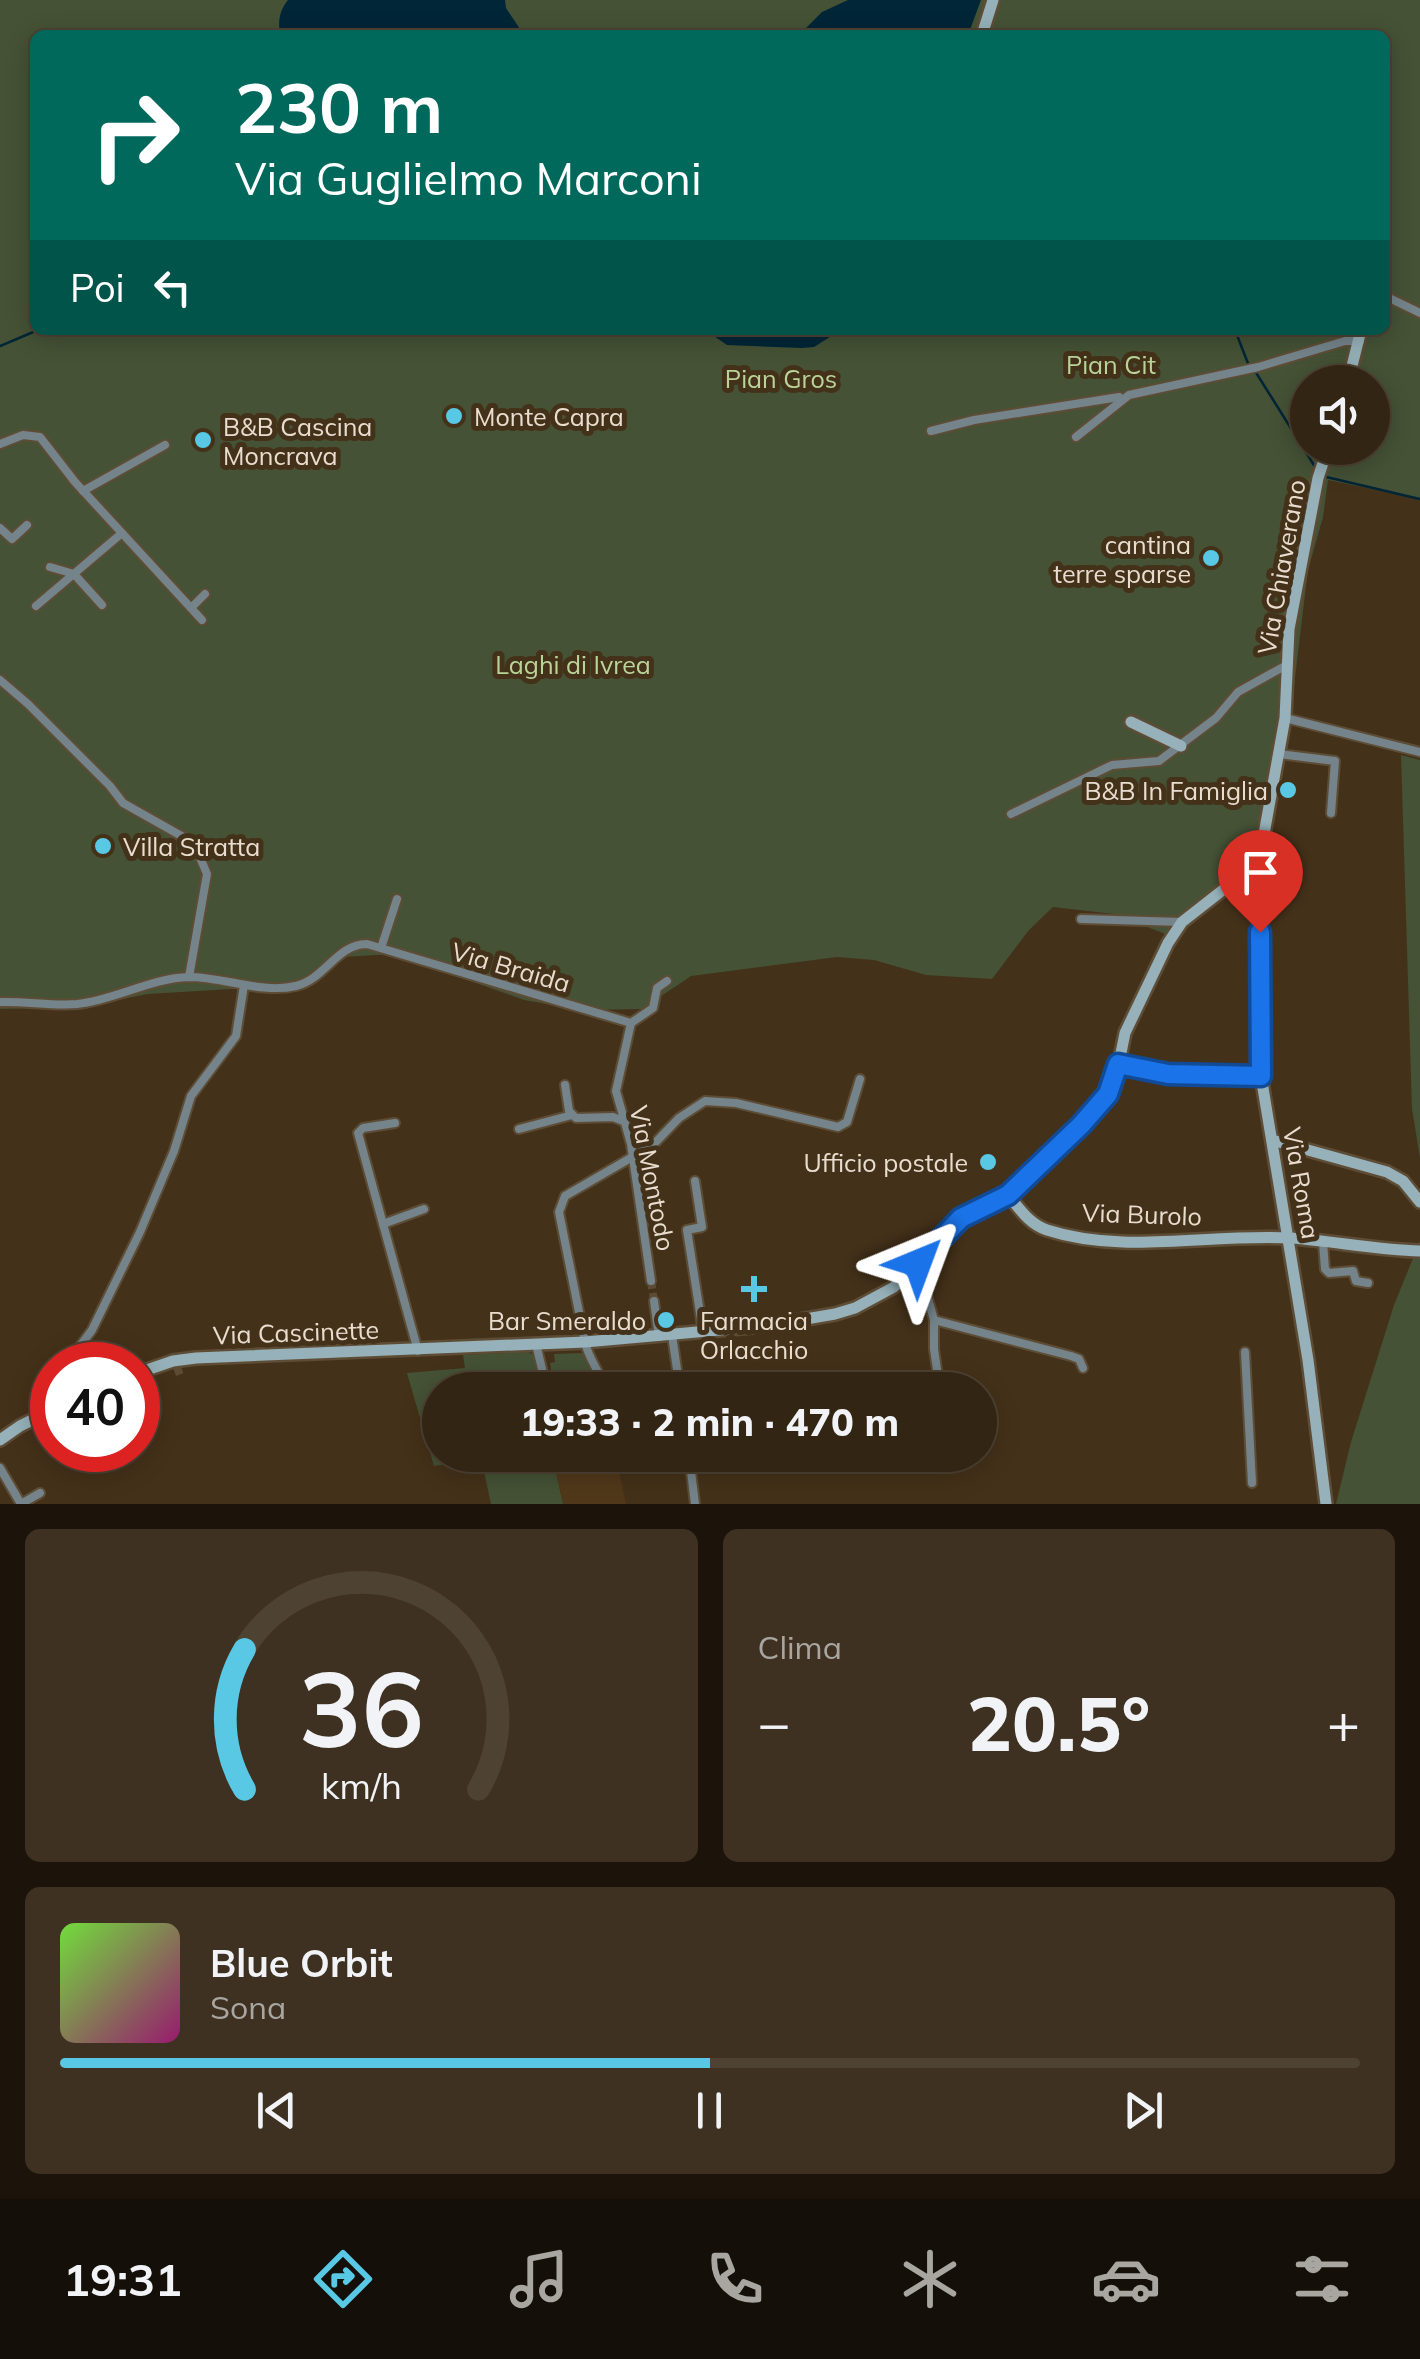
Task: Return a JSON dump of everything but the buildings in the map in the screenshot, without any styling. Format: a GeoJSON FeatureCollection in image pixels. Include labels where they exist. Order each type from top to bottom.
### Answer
{"type":"FeatureCollection","features":[{"type":"Feature","properties":{"kind":"street"},"geometry":{"type":"LineString","coordinates":[[984,30],[993,0]]}},
{"type":"Feature","properties":{"kind":"street"},"geometry":{"type":"LineString","coordinates":[[1390,298],[1420,313]]}},
{"type":"Feature","properties":{"kind":"street"},"geometry":{"type":"LineString","coordinates":[[932,431],[1258,367],[1360,336]]}},
{"type":"Feature","properties":{"kind":"street"},"geometry":{"type":"LineString","coordinates":[[1352,365],[1360,336]]}},
{"type":"Feature","properties":{"kind":"street"},"geometry":{"type":"LineString","coordinates":[[1076,437],[1128,394]]}},
{"type":"Feature","properties":{"kind":"street"},"geometry":{"type":"LineString","coordinates":[[0,444],[23,435],[40,437],[83,491],[202,620]]}},
{"type":"Feature","properties":{"kind":"street"},"geometry":{"type":"LineString","coordinates":[[83,491],[165,445]]}},
{"type":"Feature","properties":{"kind":"street","name":"Via Chiaverano"},"geometry":{"type":"LineString","coordinates":[[1247,871],[1262,845],[1279,754],[1285,718],[1288,629],[1323,465]]}},
{"type":"Feature","properties":{"kind":"street"},"geometry":{"type":"LineString","coordinates":[[0,528],[12,539],[27,525]]}},
{"type":"Feature","properties":{"kind":"street"},"geometry":{"type":"LineString","coordinates":[[36,606],[122,533]]}},
{"type":"Feature","properties":{"kind":"street"},"geometry":{"type":"LineString","coordinates":[[50,567],[74,574],[102,605]]}},
{"type":"Feature","properties":{"kind":"street"},"geometry":{"type":"LineString","coordinates":[[192,608],[206,594]]}},
{"type":"Feature","properties":{"kind":"street"},"geometry":{"type":"LineString","coordinates":[[1011,814],[1112,765],[1154,762],[1216,718],[1238,692],[1285,666]]}},
{"type":"Feature","properties":{"kind":"street"},"geometry":{"type":"LineString","coordinates":[[0,680],[110,786],[122,803],[194,842],[208,874],[189,977]]}},
{"type":"Feature","properties":{"kind":"street"},"geometry":{"type":"LineString","coordinates":[[1285,718],[1420,752]]}},
{"type":"Feature","properties":{"kind":"street"},"geometry":{"type":"LineString","coordinates":[[1131,722],[1181,746]]}},
{"type":"Feature","properties":{"kind":"street"},"geometry":{"type":"LineString","coordinates":[[1279,754],[1335,760],[1330,814]]}},
{"type":"Feature","properties":{"kind":"street"},"geometry":{"type":"LineString","coordinates":[[1081,918],[1182,922],[1247,871]]}},
{"type":"Feature","properties":{"kind":"street","name":"Via Roma"},"geometry":{"type":"LineString","coordinates":[[1247,871],[1258,886],[1261,1076],[1289,1238],[1326,1504]]}},
{"type":"Feature","properties":{"kind":"street"},"geometry":{"type":"LineString","coordinates":[[0,1002],[79,1004],[189,977],[244,986],[297,986],[356,944],[380,948],[398,899]]}},
{"type":"Feature","properties":{"kind":"street","name":"Via Cascinette"},"geometry":{"type":"LineString","coordinates":[[160,1367],[666,1336],[776,1325],[855,1308],[894,1287],[961,1218],[1008,1195],[1093,1113],[1108,1094],[1135,1010],[1182,922]]}},
{"type":"Feature","properties":{"kind":"street","name":"Via Braida"},"geometry":{"type":"LineString","coordinates":[[380,948],[631,1023]]}},
{"type":"Feature","properties":{"kind":"street"},"geometry":{"type":"LineString","coordinates":[[631,1023],[653,1008],[657,988],[667,980]]}},
{"type":"Feature","properties":{"kind":"street"},"geometry":{"type":"LineString","coordinates":[[83,1342],[140,1232],[174,1152],[192,1096],[236,1036],[244,986]]}},
{"type":"Feature","properties":{"kind":"street","name":"Via Montodo"},"geometry":{"type":"LineString","coordinates":[[631,1023],[616,1092],[631,1144],[651,1281]]}},
{"type":"Feature","properties":{"kind":"street"},"geometry":{"type":"LineString","coordinates":[[1118,1064],[1168,1074],[1261,1076]]}},
{"type":"Feature","properties":{"kind":"street"},"geometry":{"type":"LineString","coordinates":[[595,1372],[585,1342],[560,1212],[565,1196],[654,1145],[679,1118],[705,1101],[736,1103],[838,1127],[847,1122],[860,1079]]}},
{"type":"Feature","properties":{"kind":"street"},"geometry":{"type":"LineString","coordinates":[[565,1085],[572,1115]]}},
{"type":"Feature","properties":{"kind":"street"},"geometry":{"type":"LineString","coordinates":[[519,1128],[572,1115],[585,1120],[613,1116],[624,1121]]}},
{"type":"Feature","properties":{"kind":"street"},"geometry":{"type":"LineString","coordinates":[[395,1123],[375,1124],[358,1133],[418,1351]]}},
{"type":"Feature","properties":{"kind":"street"},"geometry":{"type":"LineString","coordinates":[[1272,1140],[1388,1172],[1403,1181],[1420,1202]]}},
{"type":"Feature","properties":{"kind":"street"},"geometry":{"type":"LineString","coordinates":[[694,1182],[702,1226],[687,1230],[703,1332]]}},
{"type":"Feature","properties":{"kind":"street","name":"Via Burolo"},"geometry":{"type":"LineString","coordinates":[[1008,1195],[1029,1220],[1056,1232],[1123,1240],[1289,1238],[1420,1251]]}},
{"type":"Feature","properties":{"kind":"street"},"geometry":{"type":"LineString","coordinates":[[382,1224],[424,1209]]}},
{"type":"Feature","properties":{"kind":"street"},"geometry":{"type":"LineString","coordinates":[[1322,1242],[1325,1269],[1329,1273],[1352,1271],[1356,1281],[1368,1283]]}},
{"type":"Feature","properties":{"kind":"street"},"geometry":{"type":"LineString","coordinates":[[918,1263],[934,1320],[938,1372]]}},
{"type":"Feature","properties":{"kind":"street"},"geometry":{"type":"LineString","coordinates":[[654,1301],[675,1372]]}},
{"type":"Feature","properties":{"kind":"street"},"geometry":{"type":"LineString","coordinates":[[934,1320],[1071,1356],[1079,1359],[1083,1368]]}},
{"type":"Feature","properties":{"kind":"street"},"geometry":{"type":"LineString","coordinates":[[536,1344],[543,1372]]}},
{"type":"Feature","properties":{"kind":"street"},"geometry":{"type":"LineString","coordinates":[[1245,1352],[1252,1483]]}},
{"type":"Feature","properties":{"kind":"street"},"geometry":{"type":"LineString","coordinates":[[0,1440],[30,1422]]}},
{"type":"Feature","properties":{"kind":"street"},"geometry":{"type":"LineString","coordinates":[[0,1468],[21,1504],[40,1493]]}},
{"type":"Feature","properties":{"kind":"street"},"geometry":{"type":"LineString","coordinates":[[691,1472],[695,1504]]}},
{"type":"Feature","properties":{"kind":"shaded area"},"geometry":{"type":"Polygon","coordinates":[[[556,1472],[619,1472],[626,1504],[563,1504],[556,1472]]]}},
{"type":"Feature","properties":{"kind":"green space","name":"Laghi di Ivrea"},"geometry":{"type":"Polygon","coordinates":[[[0,0],[1420,0],[1420,499],[1328,480],[1323,517],[1308,570],[1290,719],[1265,858],[1222,896],[1183,923],[1173,937],[1114,914],[1053,907],[1029,930],[992,979],[926,975],[874,960],[837,957],[691,976],[642,1009],[581,1010],[524,1000],[394,954],[342,957],[300,985],[148,994],[83,1007],[0,1009],[0,0]]]}},
{"type":"Feature","properties":{"kind":"green space"},"geometry":{"type":"Polygon","coordinates":[[[1401,755],[1420,760],[1420,1158],[1412,1109],[1401,755]]]}},
{"type":"Feature","properties":{"kind":"green space"},"geometry":{"type":"Polygon","coordinates":[[[1420,1241],[1420,1504],[1336,1504],[1394,1305],[1420,1241]]]}},
{"type":"Feature","properties":{"kind":"green space"},"geometry":{"type":"Polygon","coordinates":[[[528,1352],[535,1356],[538,1372],[422,1372],[422,1425],[407,1373],[465,1368],[463,1355],[528,1352]]]}},
{"type":"Feature","properties":{"kind":"green space"},"geometry":{"type":"Polygon","coordinates":[[[582,1353],[593,1372],[546,1371],[555,1362],[554,1354],[582,1353]]]}},
{"type":"Feature","properties":{"kind":"green space"},"geometry":{"type":"Polygon","coordinates":[[[484,1472],[556,1472],[563,1504],[491,1504],[484,1472]]]}},
{"type":"Feature","properties":{"kind":"water"},"geometry":{"type":"Polygon","coordinates":[[[288,0],[505,0],[521,30],[279,30],[288,0]]]}},
{"type":"Feature","properties":{"kind":"water"},"geometry":{"type":"Polygon","coordinates":[[[848,0],[981,0],[970,30],[804,30],[822,12],[848,0]]]}},
{"type":"Feature","properties":{"kind":"water"},"geometry":{"type":"Polygon","coordinates":[[[712,335],[833,335],[814,347],[727,345],[712,335]]]}},
{"type":"Feature","properties":{"kind":"waterway"},"geometry":{"type":"LineString","coordinates":[[0,346],[30,333]]}},
{"type":"Feature","properties":{"kind":"waterway"},"geometry":{"type":"LineString","coordinates":[[1237,335],[1249,366]]}},
{"type":"Feature","properties":{"kind":"waterway"},"geometry":{"type":"LineString","coordinates":[[1255,371],[1317,470]]}},
{"type":"Feature","properties":{"kind":"waterway"},"geometry":{"type":"LineString","coordinates":[[1322,476],[1420,499]]}},
{"type":"Feature","properties":{"kind":"tunnel"},"geometry":{"type":"LineString","coordinates":[[651,1281],[654,1301]]}},
{"type":"Feature","properties":{"kind":"tunnel"},"geometry":{"type":"LineString","coordinates":[[177,1367],[181,1378]]}},
{"type":"Feature","properties":{"kind":"place","name":"Monte Capra"},"geometry":{"type":"Point","coordinates":[454,416]}},
{"type":"Feature","properties":{"kind":"place","name":"B&B Cascina Moncrava"},"geometry":{"type":"Point","coordinates":[203,440]}},
{"type":"Feature","properties":{"kind":"place","name":"cantina terre sparse"},"geometry":{"type":"Point","coordinates":[1211,558]}},
{"type":"Feature","properties":{"kind":"place","name":"B&B In Famiglia"},"geometry":{"type":"Point","coordinates":[1288,790]}},
{"type":"Feature","properties":{"kind":"place","name":"Villa Stratta"},"geometry":{"type":"Point","coordinates":[103,846]}},
{"type":"Feature","properties":{"kind":"place","name":"Ufficio postale"},"geometry":{"type":"Point","coordinates":[988,1162]}},
{"type":"Feature","properties":{"kind":"place","name":"Farmacia Orlacchio"},"geometry":{"type":"Point","coordinates":[754,1289]}},
{"type":"Feature","properties":{"kind":"place","name":"Bar Smeraldo"},"geometry":{"type":"Point","coordinates":[666,1320]}},
{"type":"Feature","properties":{"kind":"route"},"geometry":{"type":"LineString","coordinates":[[918,1263],[961,1218],[1008,1195],[1081,1125],[1108,1094],[1118,1064],[1168,1074],[1261,1076],[1260,932]]}},
{"type":"Feature","properties":{"kind":"park label","name":"Pian Cit"},"geometry":{"type":"Point","coordinates":[1111,364]}},
{"type":"Feature","properties":{"kind":"park label","name":"Pian Gros"},"geometry":{"type":"Point","coordinates":[781,378]}}]}
